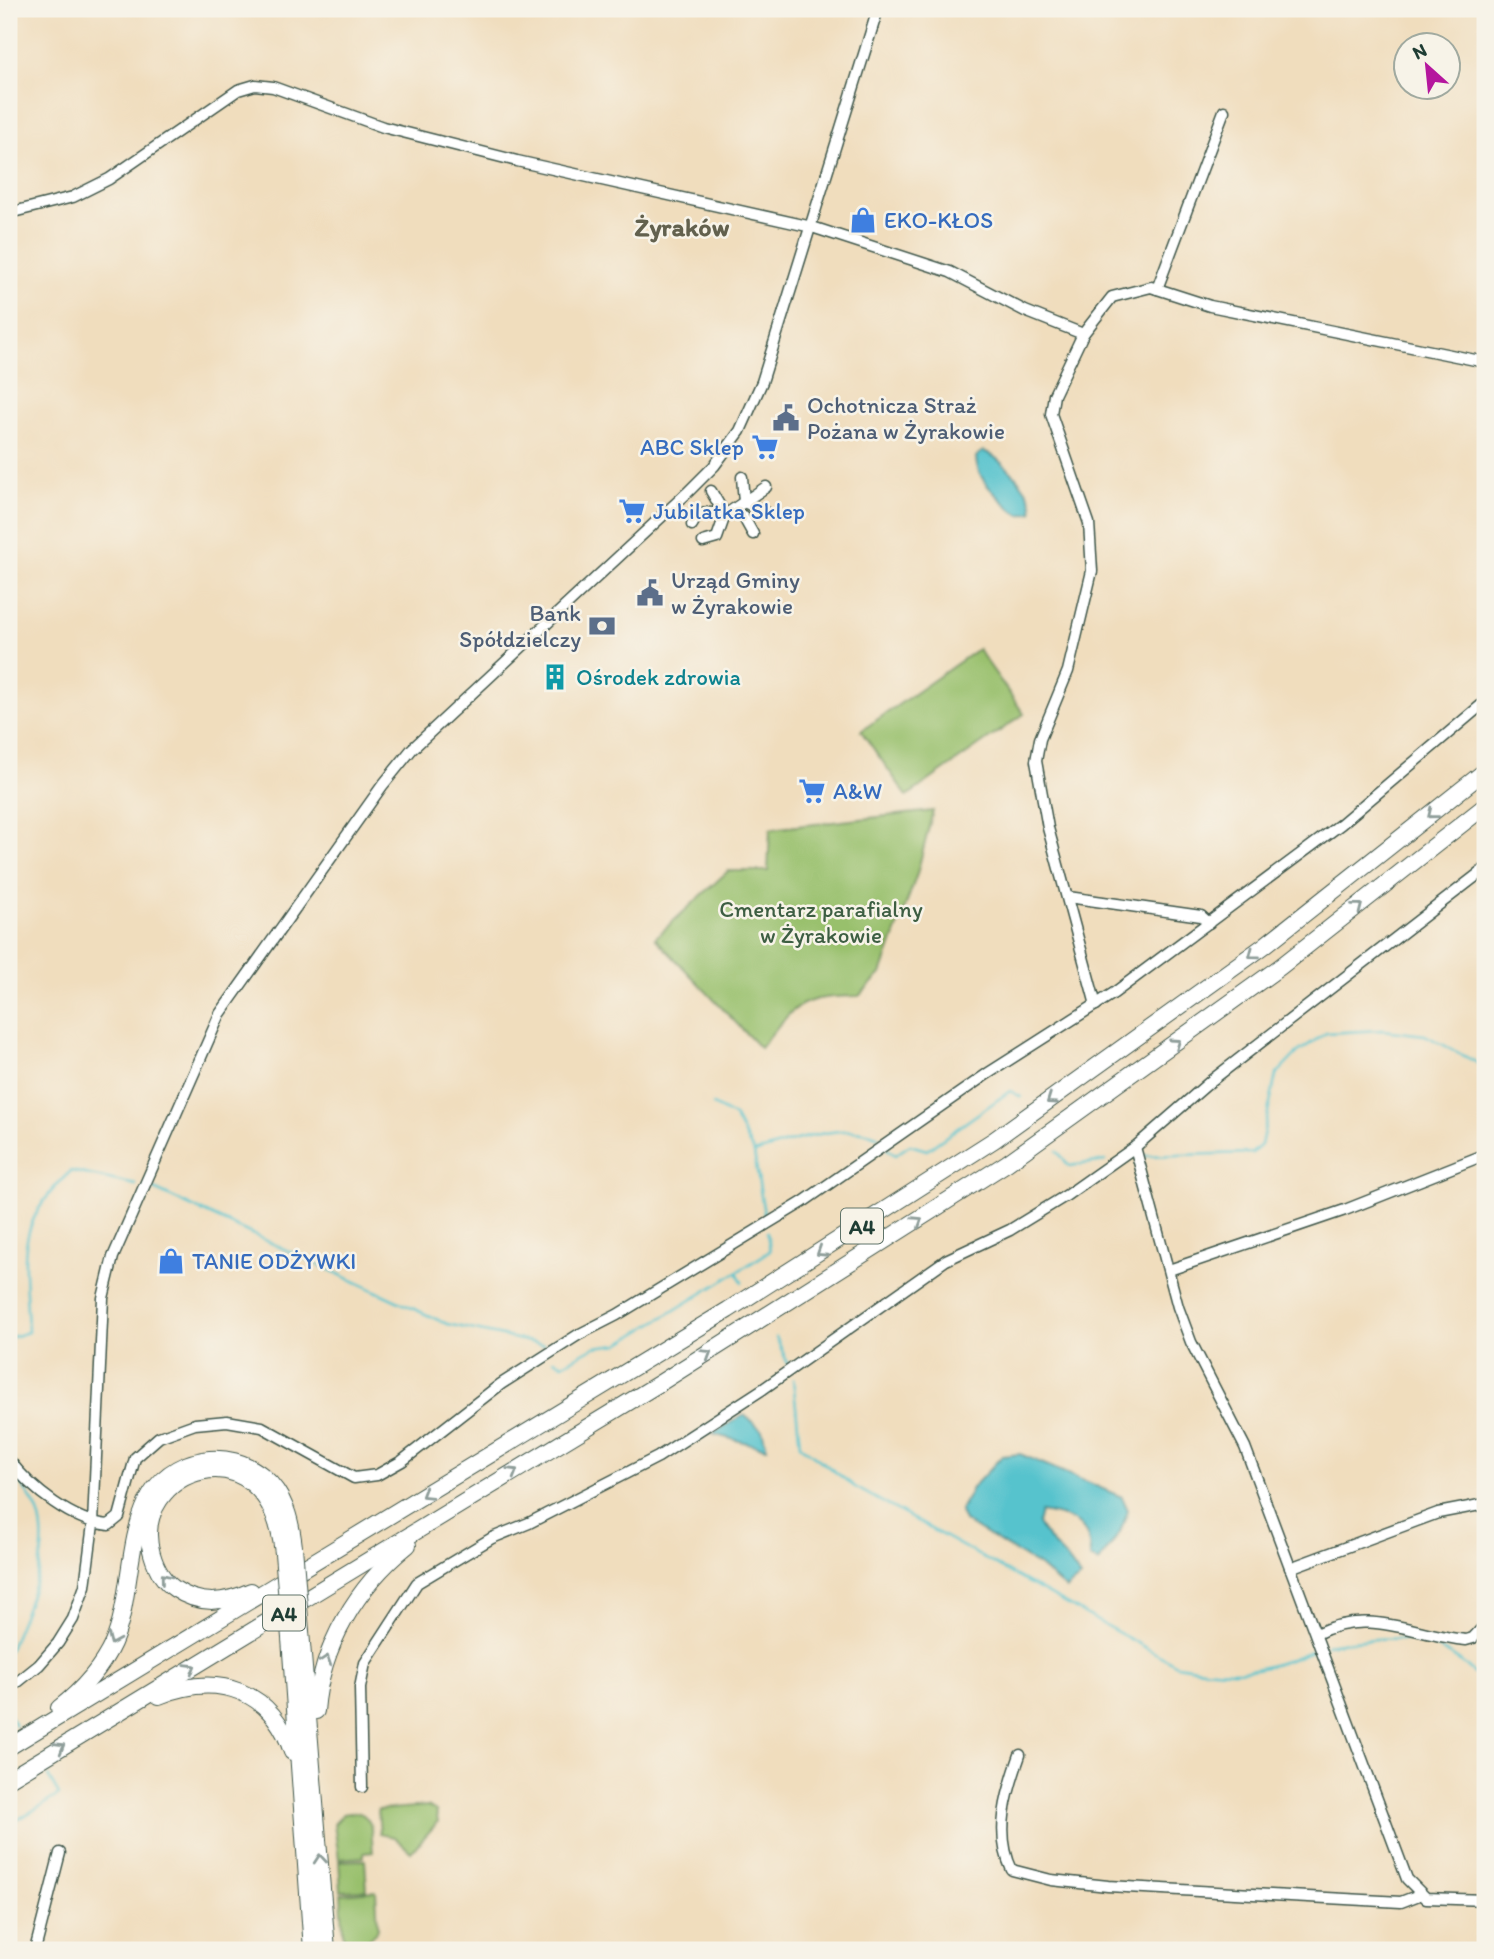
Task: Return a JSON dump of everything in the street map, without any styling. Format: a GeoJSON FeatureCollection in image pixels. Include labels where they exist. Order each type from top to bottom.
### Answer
{"type":"FeatureCollection","features":[{"type":"Feature","properties":{"kind":"highway","name":"A4"},"geometry":{"type":"LineString","coordinates":[[13,1745],[804,1263],[994,1140],[1303,916],[1485,771]]}},
{"type":"Feature","properties":{"kind":"highway","name":"A4"},"geometry":{"type":"LineString","coordinates":[[9,1779],[819,1285],[1007,1163],[1280,967],[1485,806]]}},
{"type":"Feature","properties":{"kind":"highway"},"geometry":{"type":"LineString","coordinates":[[13,1745],[78,1692],[107,1654],[124,1608],[143,1509],[157,1485],[170,1473],[207,1459],[226,1459],[254,1469],[274,1488],[284,1504],[295,1635],[301,1789],[312,1950]]}},
{"type":"Feature","properties":{"kind":"highway"},"geometry":{"type":"LineString","coordinates":[[289,1550],[265,1495],[245,1478],[225,1471],[206,1471],[182,1479],[160,1500],[149,1525],[150,1549],[162,1575],[173,1588],[199,1601],[216,1602],[239,1597],[305,1568]]}},
{"type":"Feature","properties":{"kind":"highway"},"geometry":{"type":"LineString","coordinates":[[312,1752],[320,1679],[333,1643],[350,1609],[384,1566],[455,1508]]}},
{"type":"Feature","properties":{"kind":"highway"},"geometry":{"type":"LineString","coordinates":[[295,1635],[312,1752],[327,1950]]}},
{"type":"Feature","properties":{"kind":"highway"},"geometry":{"type":"LineString","coordinates":[[112,1716],[193,1685],[214,1685],[241,1692],[264,1707],[279,1723],[292,1752],[301,1789]]}},
{"type":"Feature","properties":{"kind":"street"},"geometry":{"type":"LineString","coordinates":[[9,1689],[50,1653],[73,1619],[88,1575],[93,1524],[103,1298],[113,1257],[220,1014],[375,795],[412,748],[687,493],[734,440],[768,367],[878,9]]}},
{"type":"Feature","properties":{"kind":"street"},"geometry":{"type":"LineString","coordinates":[[9,213],[74,197],[109,179],[238,90],[256,85],[273,87],[383,127],[490,155],[812,227],[950,272],[1018,308],[1083,334]]}},
{"type":"Feature","properties":{"kind":"street"},"geometry":{"type":"LineString","coordinates":[[1157,289],[1224,111]]}},
{"type":"Feature","properties":{"kind":"street"},"geometry":{"type":"LineString","coordinates":[[1096,1005],[1048,828],[1036,761],[1040,739],[1068,671],[1092,571],[1089,523],[1051,414],[1054,395],[1083,334],[1112,297],[1151,287],[1210,306],[1485,362]]}},
{"type":"Feature","properties":{"kind":"street"},"geometry":{"type":"LineString","coordinates":[[741,477],[744,502]]}},
{"type":"Feature","properties":{"kind":"street"},"geometry":{"type":"LineString","coordinates":[[725,515],[765,487]]}},
{"type":"Feature","properties":{"kind":"street"},"geometry":{"type":"LineString","coordinates":[[711,491],[725,515],[721,534],[713,541],[703,544],[693,534],[690,524],[704,513],[725,515],[743,516],[753,534]]}},
{"type":"Feature","properties":{"kind":"street"},"geometry":{"type":"LineString","coordinates":[[744,502],[765,512]]}},
{"type":"Feature","properties":{"kind":"street"},"geometry":{"type":"LineString","coordinates":[[9,1460],[17,1471],[47,1496],[93,1524],[109,1525],[119,1517],[131,1467],[142,1450],[159,1437],[195,1424],[227,1421],[262,1427],[340,1472],[362,1479],[377,1475],[426,1444],[501,1384],[578,1335],[617,1315],[803,1202],[965,1088],[1096,1005],[1341,824],[1485,702]]}},
{"type":"Feature","properties":{"kind":"street"},"geometry":{"type":"LineString","coordinates":[[362,1787],[360,1688],[363,1670],[373,1649],[418,1583],[492,1538],[529,1523],[658,1457],[763,1389],[946,1260],[1010,1230],[1135,1147],[1212,1080],[1485,869]]}},
{"type":"Feature","properties":{"kind":"street"},"geometry":{"type":"LineString","coordinates":[[1068,897],[1201,916],[1209,923]]}},
{"type":"Feature","properties":{"kind":"street"},"geometry":{"type":"LineString","coordinates":[[1135,1147],[1191,1342],[1245,1447],[1407,1879],[1419,1895],[1434,1900],[1485,1900]]}},
{"type":"Feature","properties":{"kind":"street"},"geometry":{"type":"LineString","coordinates":[[1169,1270],[1345,1210],[1484,1155]]}},
{"type":"Feature","properties":{"kind":"street"},"geometry":{"type":"LineString","coordinates":[[1290,1568],[1438,1513],[1485,1504]]}},
{"type":"Feature","properties":{"kind":"street"},"geometry":{"type":"LineString","coordinates":[[1316,1634],[1328,1628],[1388,1623],[1466,1640],[1480,1632],[1485,1625]]}},
{"type":"Feature","properties":{"kind":"street"},"geometry":{"type":"LineString","coordinates":[[1020,1755],[1010,1782],[1003,1826],[1003,1853],[1012,1870],[1051,1880],[1108,1886],[1401,1902],[1419,1895]]}},
{"type":"Feature","properties":{"kind":"street"},"geometry":{"type":"LineString","coordinates":[[35,1950],[60,1853]]}},
{"type":"Feature","properties":{"kind":"green space"},"geometry":{"type":"Polygon","coordinates":[[[978,649],[1024,714],[907,796],[861,731],[978,649]]]}},
{"type":"Feature","properties":{"kind":"green space","name":"Cmentarz parafialny w Żyrakowie"},"geometry":{"type":"Polygon","coordinates":[[[933,811],[917,874],[881,974],[859,996],[823,998],[800,1006],[782,1021],[760,1048],[655,938],[728,871],[768,871],[770,829],[933,811]]]}},
{"type":"Feature","properties":{"kind":"green space"},"geometry":{"type":"Polygon","coordinates":[[[428,1806],[436,1811],[438,1822],[411,1852],[394,1837],[380,1834],[378,1810],[428,1806]]]}},
{"type":"Feature","properties":{"kind":"green space"},"geometry":{"type":"Polygon","coordinates":[[[357,1812],[367,1818],[369,1823],[373,1852],[364,1853],[364,1857],[339,1859],[334,1824],[343,1814],[357,1812]]]}},
{"type":"Feature","properties":{"kind":"green space"},"geometry":{"type":"Polygon","coordinates":[[[365,1860],[367,1890],[341,1891],[339,1861],[365,1860]]]}},
{"type":"Feature","properties":{"kind":"green space"},"geometry":{"type":"Polygon","coordinates":[[[376,1891],[378,1928],[361,1950],[344,1950],[341,1894],[376,1891]]]}},
{"type":"Feature","properties":{"kind":"water"},"geometry":{"type":"Polygon","coordinates":[[[983,451],[999,460],[1016,477],[1029,496],[1032,512],[1021,515],[1015,512],[989,488],[977,466],[976,457],[983,451]]]}},
{"type":"Feature","properties":{"kind":"water"},"geometry":{"type":"Polygon","coordinates":[[[744,1415],[762,1430],[767,1448],[712,1434],[744,1415]]]}},
{"type":"Feature","properties":{"kind":"water"},"geometry":{"type":"Polygon","coordinates":[[[1020,1454],[1122,1497],[1128,1510],[1120,1532],[1099,1562],[1090,1558],[1087,1536],[1078,1524],[1041,1512],[1038,1524],[1071,1563],[1080,1578],[1066,1589],[1039,1566],[964,1521],[960,1512],[972,1488],[1002,1456],[1020,1454]]]}},
{"type":"Feature","properties":{"kind":"waterway"},"geometry":{"type":"LineString","coordinates":[[1143,1156],[1252,1153],[1261,1145],[1276,1075],[1298,1052],[1326,1033],[1382,1030],[1425,1035],[1485,1067]]}},
{"type":"Feature","properties":{"kind":"waterway"},"geometry":{"type":"LineString","coordinates":[[887,1149],[895,1155],[910,1145],[927,1150],[1010,1091],[1021,1097]]}},
{"type":"Feature","properties":{"kind":"waterway"},"geometry":{"type":"LineString","coordinates":[[713,1105],[734,1116],[754,1153],[764,1214]]}},
{"type":"Feature","properties":{"kind":"waterway"},"geometry":{"type":"LineString","coordinates":[[754,1153],[817,1134],[849,1131],[865,1132],[879,1137]]}},
{"type":"Feature","properties":{"kind":"waterway"},"geometry":{"type":"LineString","coordinates":[[1057,1151],[1069,1166],[1105,1161]]}},
{"type":"Feature","properties":{"kind":"waterway"},"geometry":{"type":"LineString","coordinates":[[9,1338],[28,1332],[26,1244],[39,1209],[52,1191],[71,1171],[136,1185]]}},
{"type":"Feature","properties":{"kind":"waterway"},"geometry":{"type":"LineString","coordinates":[[154,1189],[447,1324],[544,1345]]}},
{"type":"Feature","properties":{"kind":"waterway"},"geometry":{"type":"LineString","coordinates":[[742,1282],[737,1272],[770,1251],[767,1232]]}},
{"type":"Feature","properties":{"kind":"waterway"},"geometry":{"type":"LineString","coordinates":[[554,1360],[563,1364],[594,1347],[619,1344],[737,1272]]}},
{"type":"Feature","properties":{"kind":"waterway"},"geometry":{"type":"LineString","coordinates":[[776,1337],[788,1364]]}},
{"type":"Feature","properties":{"kind":"waterway"},"geometry":{"type":"LineString","coordinates":[[793,1379],[800,1445],[855,1487],[1177,1665],[1214,1670],[1246,1670],[1276,1664],[1311,1651]]}},
{"type":"Feature","properties":{"kind":"waterway"},"geometry":{"type":"LineString","coordinates":[[9,1470],[34,1503],[42,1531],[42,1548],[35,1584],[9,1650]]}},
{"type":"Feature","properties":{"kind":"waterway"},"geometry":{"type":"LineString","coordinates":[[1326,1645],[1372,1639],[1412,1640],[1449,1654],[1485,1685]]}},
{"type":"Feature","properties":{"kind":"waterway"},"geometry":{"type":"LineString","coordinates":[[9,1715],[15,1725]]}},
{"type":"Feature","properties":{"kind":"waterway"},"geometry":{"type":"LineString","coordinates":[[9,1825],[59,1795],[48,1776]]}},
{"type":"Feature","properties":{"kind":"place","name":"EKO-KŁOS"},"geometry":{"type":"Point","coordinates":[863,220]}},
{"type":"Feature","properties":{"kind":"place","name":"Ochotnicza Straż Pożana w Żyrakowie"},"geometry":{"type":"Point","coordinates":[786,418]}},
{"type":"Feature","properties":{"kind":"place","name":"ABC Sklep"},"geometry":{"type":"Point","coordinates":[765,447]}},
{"type":"Feature","properties":{"kind":"place","name":"Jubilatka Sklep"},"geometry":{"type":"Point","coordinates":[632,511]}},
{"type":"Feature","properties":{"kind":"place","name":"Urząd Gminy w Żyrakowie"},"geometry":{"type":"Point","coordinates":[650,593]}},
{"type":"Feature","properties":{"kind":"place","name":"Bank Spółdzielczy"},"geometry":{"type":"Point","coordinates":[602,626]}},
{"type":"Feature","properties":{"kind":"place","name":"Ośrodek zdrowia"},"geometry":{"type":"Point","coordinates":[555,677]}},
{"type":"Feature","properties":{"kind":"place","name":"A&W"},"geometry":{"type":"Point","coordinates":[812,791]}},
{"type":"Feature","properties":{"kind":"place","name":"TANIE ODŻYWKI"},"geometry":{"type":"Point","coordinates":[171,1261]}},
{"type":"Feature","properties":{"kind":"district","name":"Żyraków"},"geometry":{"type":"Point","coordinates":[682,227]}}]}
